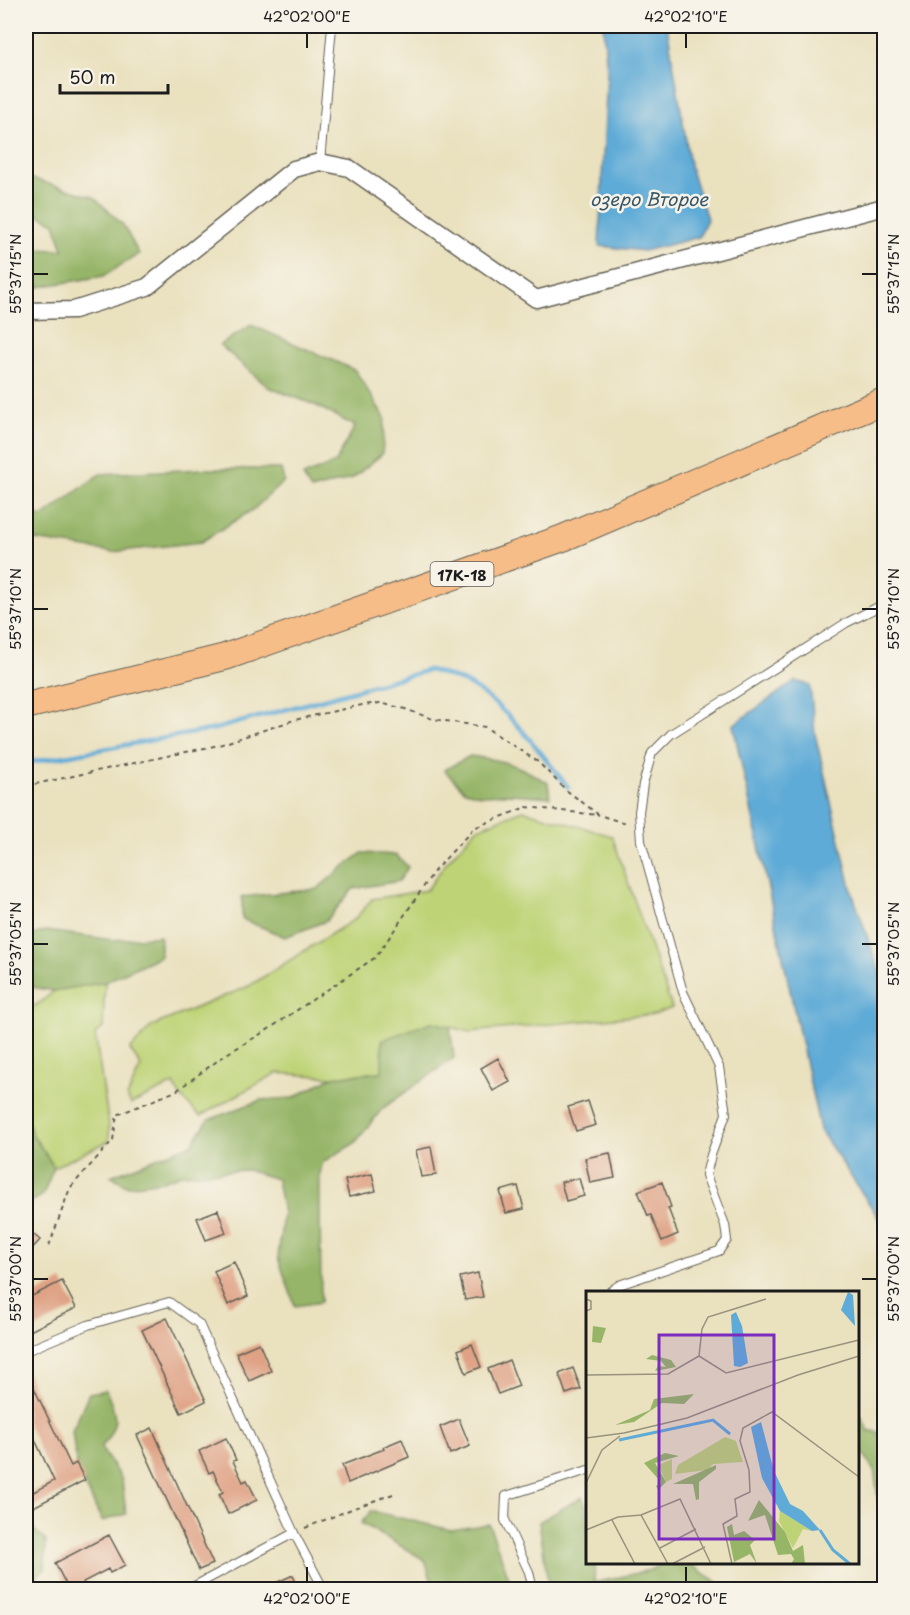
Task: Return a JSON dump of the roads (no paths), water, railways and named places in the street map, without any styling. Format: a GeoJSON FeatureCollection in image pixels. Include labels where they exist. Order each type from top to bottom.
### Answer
{"type":"FeatureCollection","features":[{"type":"Feature","properties":{"kind":"main road","name":"17К-18"},"geometry":{"type":"LineString","coordinates":[[26,706],[225,657],[552,542],[885,401]]}},
{"type":"Feature","properties":{"kind":"street"},"geometry":{"type":"LineString","coordinates":[[26,311],[74,310],[147,287],[294,169],[320,162],[349,168],[536,299],[885,207]]}},
{"type":"Feature","properties":{"kind":"lane"},"geometry":{"type":"LineString","coordinates":[[320,162],[332,26]]}},
{"type":"Feature","properties":{"kind":"lane"},"geometry":{"type":"LineString","coordinates":[[612,1291],[619,1285],[719,1251],[727,1240],[725,1225],[706,1175],[726,1114],[719,1067],[683,992],[641,841],[643,784],[652,753],[671,734],[846,623],[882,605],[885,606]]}},
{"type":"Feature","properties":{"kind":"lane"},"geometry":{"type":"LineString","coordinates":[[26,1351],[88,1325],[169,1302],[199,1324],[294,1533],[324,1590]]}},
{"type":"Feature","properties":{"kind":"lane"},"geometry":{"type":"LineString","coordinates":[[533,1590],[529,1572],[505,1520],[506,1496],[586,1471]]}},
{"type":"Feature","properties":{"kind":"lane"},"geometry":{"type":"LineString","coordinates":[[187,1590],[294,1533]]}},
{"type":"Feature","properties":{"kind":"water","name":"озеро Второе"},"geometry":{"type":"Polygon","coordinates":[[[603,26],[667,26],[691,170],[707,219],[699,237],[644,251],[599,246],[607,71],[603,26]]]}},
{"type":"Feature","properties":{"kind":"water"},"geometry":{"type":"Polygon","coordinates":[[[795,681],[810,685],[815,734],[852,892],[884,985],[884,1226],[820,1130],[733,725],[795,681]]]}},
{"type":"Feature","properties":{"kind":"waterway"},"geometry":{"type":"LineString","coordinates":[[26,763],[215,729],[429,670],[465,683],[489,699],[525,734],[568,787]]}}]}
